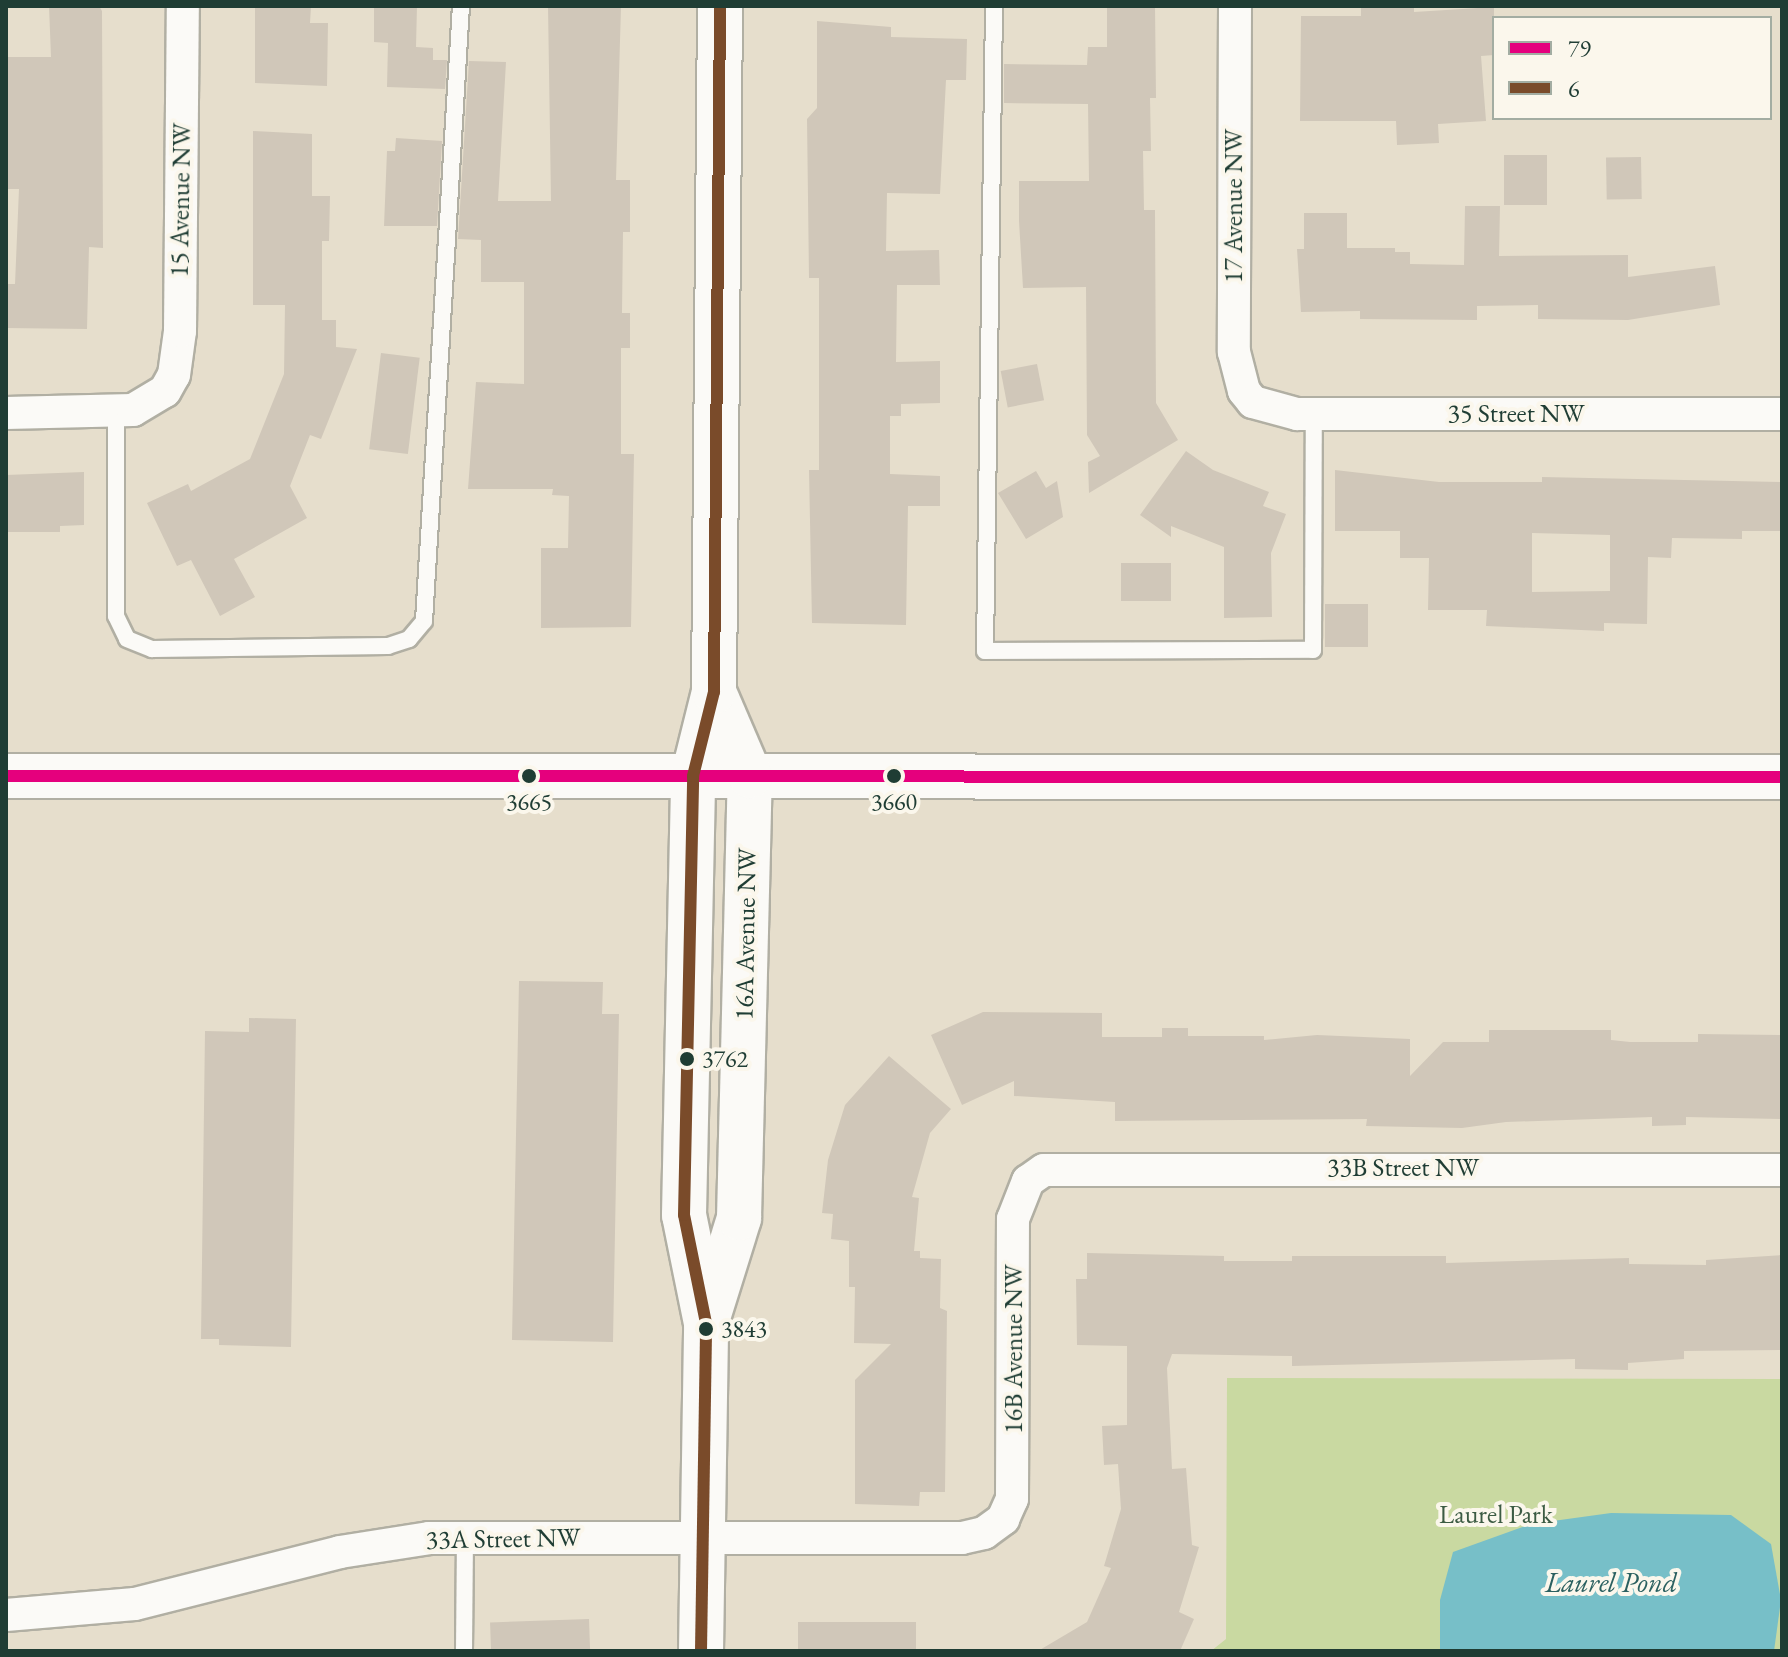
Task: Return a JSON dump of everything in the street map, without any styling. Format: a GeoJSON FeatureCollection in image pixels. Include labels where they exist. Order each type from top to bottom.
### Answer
{"type":"FeatureCollection","features":[{"type":"Feature","properties":{"kind":"street","name":"15 Avenue NW"},"geometry":{"type":"LineString","coordinates":[[116,414],[152,402],[165,391],[174,375],[180,331],[183,6]]}},
{"type":"Feature","properties":{"kind":"street","name":"16A Avenue NW"},"geometry":{"type":"LineString","coordinates":[[701,1651],[706,1323],[684,1215],[693,776],[714,692],[720,6]]}},
{"type":"Feature","properties":{"kind":"street","name":"17 Avenue NW"},"geometry":{"type":"LineString","coordinates":[[1235,6],[1234,352],[1244,391],[1253,402]]}},
{"type":"Feature","properties":{"kind":"street","name":"35 Street NW"},"geometry":{"type":"LineString","coordinates":[[1253,402],[1281,412],[1314,414],[1782,414]]}},
{"type":"Feature","properties":{"kind":"street"},"geometry":{"type":"LineString","coordinates":[[6,413],[116,414]]}},
{"type":"Feature","properties":{"kind":"street","name":"16A Avenue NW"},"geometry":{"type":"LineString","coordinates":[[706,1323],[739,1218],[750,776],[714,692]]}},
{"type":"Feature","properties":{"kind":"street"},"geometry":{"type":"LineString","coordinates":[[6,776],[1782,777]]}},
{"type":"Feature","properties":{"kind":"street","name":"33B Street NW"},"geometry":{"type":"LineString","coordinates":[[1028,1181],[1044,1170],[1065,1167],[1782,1170]]}},
{"type":"Feature","properties":{"kind":"street","name":"16B Avenue NW"},"geometry":{"type":"LineString","coordinates":[[1003,1519],[1015,1477],[1013,1219],[1028,1181]]}},
{"type":"Feature","properties":{"kind":"street","name":"33A Street NW"},"geometry":{"type":"LineString","coordinates":[[6,1615],[135,1604],[340,1552],[465,1537],[962,1538],[984,1533],[1003,1519]]}},
{"type":"Feature","properties":{"kind":"lane"},"geometry":{"type":"LineString","coordinates":[[116,414],[116,616],[127,639],[152,649],[388,646],[409,639],[424,621],[461,6]]}},
{"type":"Feature","properties":{"kind":"lane"},"geometry":{"type":"LineString","coordinates":[[994,6],[985,651],[1313,650],[1314,414]]}},
{"type":"Feature","properties":{"kind":"lane"},"geometry":{"type":"LineString","coordinates":[[464,1651],[465,1537]]}},
{"type":"Feature","properties":{"kind":"green space","name":"Laurel Park"},"geometry":{"type":"Polygon","coordinates":[[[1227,1378],[1782,1379],[1782,1651],[1211,1651],[1226,1639],[1227,1378]]]}},
{"type":"Feature","properties":{"kind":"water","name":"Laurel Pond"},"geometry":{"type":"Polygon","coordinates":[[[1611,1513],[1731,1515],[1771,1544],[1781,1600],[1774,1651],[1440,1651],[1440,1600],[1453,1552],[1531,1524],[1611,1513]]]}},
{"type":"Feature","properties":{"kind":"building"},"geometry":{"type":"Polygon","coordinates":[[[49,6],[99,6],[102,11],[103,248],[89,247],[87,329],[6,328],[6,284],[15,284],[19,189],[7,189],[6,57],[51,57],[49,6]]]}},
{"type":"Feature","properties":{"kind":"building"},"geometry":{"type":"Polygon","coordinates":[[[255,6],[311,6],[310,23],[328,23],[327,86],[255,83],[255,6]]]}},
{"type":"Feature","properties":{"kind":"building"},"geometry":{"type":"Polygon","coordinates":[[[374,6],[417,6],[416,47],[433,48],[433,60],[447,60],[445,89],[387,87],[388,43],[374,42],[374,6]]]}},
{"type":"Feature","properties":{"kind":"building"},"geometry":{"type":"Polygon","coordinates":[[[548,6],[621,6],[616,180],[630,180],[630,232],[623,232],[622,313],[630,313],[630,348],[621,348],[621,454],[634,454],[631,627],[541,628],[541,548],[568,548],[569,496],[552,495],[553,489],[468,489],[476,382],[524,384],[524,282],[481,282],[481,240],[458,239],[469,61],[506,62],[498,201],[551,201],[548,6]]]}},
{"type":"Feature","properties":{"kind":"building"},"geometry":{"type":"Polygon","coordinates":[[[1107,6],[1155,6],[1156,98],[1150,98],[1151,151],[1143,151],[1144,210],[1155,210],[1156,403],[1178,440],[1089,493],[1088,462],[1100,456],[1087,435],[1086,287],[1023,288],[1019,221],[1019,181],[1089,181],[1088,104],[1004,103],[1004,64],[1087,65],[1088,47],[1107,47],[1107,6]]]}},
{"type":"Feature","properties":{"kind":"building"},"geometry":{"type":"Polygon","coordinates":[[[1361,6],[1414,6],[1414,12],[1494,7],[1492,55],[1481,56],[1486,121],[1438,124],[1439,143],[1397,145],[1396,121],[1300,121],[1301,16],[1361,16],[1361,6]]]}},
{"type":"Feature","properties":{"kind":"building"},"geometry":{"type":"Polygon","coordinates":[[[817,21],[891,27],[891,37],[967,39],[966,80],[946,80],[940,194],[887,193],[886,251],[939,250],[940,285],[897,285],[896,362],[940,361],[940,403],[901,404],[901,416],[890,416],[890,474],[940,476],[940,506],[908,506],[906,625],[812,623],[809,470],[819,470],[819,278],[809,278],[807,119],[817,108],[817,21]]]}},
{"type":"Feature","properties":{"kind":"building"},"geometry":{"type":"Polygon","coordinates":[[[253,131],[312,134],[312,196],[330,196],[329,241],[322,241],[322,320],[336,320],[336,347],[357,349],[321,439],[310,435],[290,486],[307,518],[234,559],[255,597],[220,616],[191,560],[177,566],[147,503],[188,484],[191,491],[250,459],[284,374],[285,305],[253,305],[253,131]]]}},
{"type":"Feature","properties":{"kind":"building"},"geometry":{"type":"Polygon","coordinates":[[[396,138],[442,141],[437,226],[384,226],[387,151],[395,151],[396,138]]]}},
{"type":"Feature","properties":{"kind":"building"},"geometry":{"type":"Polygon","coordinates":[[[1504,155],[1547,155],[1547,205],[1504,205],[1504,155]]]}},
{"type":"Feature","properties":{"kind":"building"},"geometry":{"type":"Polygon","coordinates":[[[1641,157],[1642,199],[1607,200],[1606,158],[1641,157]]]}},
{"type":"Feature","properties":{"kind":"building"},"geometry":{"type":"Polygon","coordinates":[[[1465,206],[1500,206],[1499,256],[1628,255],[1628,277],[1715,266],[1720,305],[1628,320],[1538,319],[1538,305],[1477,306],[1477,320],[1360,319],[1360,311],[1301,312],[1297,249],[1304,249],[1304,213],[1347,213],[1347,248],[1395,248],[1395,252],[1410,252],[1410,264],[1464,265],[1465,206]]]}},
{"type":"Feature","properties":{"kind":"building"},"geometry":{"type":"Polygon","coordinates":[[[381,353],[420,358],[408,454],[369,449],[381,353]]]}},
{"type":"Feature","properties":{"kind":"building"},"geometry":{"type":"Polygon","coordinates":[[[1037,364],[1044,400],[1008,407],[1001,371],[1037,364]]]}},
{"type":"Feature","properties":{"kind":"building"},"geometry":{"type":"Polygon","coordinates":[[[1186,451],[1213,470],[1269,492],[1263,506],[1286,514],[1271,553],[1272,617],[1224,618],[1224,547],[1171,526],[1171,537],[1140,515],[1186,451]]]}},
{"type":"Feature","properties":{"kind":"building"},"geometry":{"type":"Polygon","coordinates":[[[1335,470],[1439,482],[1542,482],[1542,477],[1782,482],[1782,531],[1742,531],[1742,539],[1672,538],[1671,558],[1648,557],[1647,624],[1604,623],[1604,631],[1486,626],[1487,610],[1428,610],[1429,558],[1400,558],[1400,531],[1335,531],[1335,470]],[[1532,533],[1532,592],[1610,591],[1610,535],[1532,533]]]}},
{"type":"Feature","properties":{"kind":"building"},"geometry":{"type":"Polygon","coordinates":[[[1036,471],[1046,488],[1057,481],[1063,517],[1026,539],[998,493],[1036,471]]]}},
{"type":"Feature","properties":{"kind":"building"},"geometry":{"type":"Polygon","coordinates":[[[84,472],[84,525],[60,526],[60,532],[6,532],[6,475],[84,472]]]}},
{"type":"Feature","properties":{"kind":"building"},"geometry":{"type":"Polygon","coordinates":[[[1121,563],[1171,563],[1171,601],[1121,601],[1121,563]]]}},
{"type":"Feature","properties":{"kind":"building"},"geometry":{"type":"Polygon","coordinates":[[[1325,604],[1368,604],[1368,647],[1325,647],[1325,604]]]}},
{"type":"Feature","properties":{"kind":"building"},"geometry":{"type":"Polygon","coordinates":[[[519,981],[603,982],[602,1014],[619,1014],[613,1342],[512,1340],[519,981]]]}},
{"type":"Feature","properties":{"kind":"building"},"geometry":{"type":"Polygon","coordinates":[[[983,1012],[1102,1013],[1102,1037],[1162,1037],[1162,1028],[1188,1028],[1188,1036],[1264,1036],[1264,1040],[1317,1035],[1410,1039],[1410,1076],[1443,1042],[1489,1042],[1489,1030],[1611,1030],[1611,1040],[1630,1042],[1698,1042],[1698,1034],[1782,1035],[1782,1119],[1686,1117],[1686,1125],[1652,1126],[1652,1117],[1506,1122],[1462,1128],[1366,1126],[1367,1119],[1115,1121],[1115,1102],[1014,1096],[1014,1081],[962,1105],[931,1035],[983,1012]]]}},
{"type":"Feature","properties":{"kind":"building"},"geometry":{"type":"Polygon","coordinates":[[[249,1018],[296,1019],[291,1347],[219,1345],[219,1339],[201,1339],[205,1031],[249,1032],[249,1018]]]}},
{"type":"Feature","properties":{"kind":"building"},"geometry":{"type":"Polygon","coordinates":[[[889,1056],[951,1109],[930,1133],[912,1197],[919,1198],[914,1251],[920,1251],[920,1258],[941,1259],[940,1308],[947,1311],[945,1492],[920,1492],[919,1506],[855,1504],[855,1380],[891,1344],[854,1343],[855,1287],[849,1287],[849,1241],[831,1239],[833,1214],[822,1213],[828,1160],[845,1105],[889,1056]]]}},
{"type":"Feature","properties":{"kind":"building"},"geometry":{"type":"Polygon","coordinates":[[[1087,1253],[1224,1256],[1224,1261],[1292,1261],[1292,1256],[1446,1256],[1446,1263],[1629,1258],[1629,1264],[1706,1265],[1706,1260],[1782,1255],[1782,1350],[1684,1351],[1684,1359],[1628,1363],[1628,1370],[1575,1369],[1575,1359],[1292,1366],[1292,1356],[1172,1354],[1167,1368],[1172,1469],[1186,1468],[1192,1545],[1199,1547],[1179,1612],[1194,1619],[1180,1651],[1038,1651],[1087,1622],[1111,1568],[1104,1566],[1121,1509],[1118,1464],[1104,1465],[1102,1426],[1127,1425],[1127,1346],[1077,1345],[1076,1279],[1087,1279],[1087,1253]]]}},
{"type":"Feature","properties":{"kind":"building"},"geometry":{"type":"Polygon","coordinates":[[[589,1619],[590,1651],[491,1651],[490,1622],[589,1619]]]}},
{"type":"Feature","properties":{"kind":"building"},"geometry":{"type":"Polygon","coordinates":[[[798,1622],[916,1622],[916,1651],[798,1651],[798,1622]]]}},
{"type":"Feature","properties":{"kind":"transit line","name":"6"},"geometry":{"type":"LineString","coordinates":[[701,1651],[706,1323],[684,1215],[693,776],[714,692],[720,6]]}},
{"type":"Feature","properties":{"kind":"transit line","name":"79"},"geometry":{"type":"LineString","coordinates":[[6,776],[1782,777]]}},
{"type":"Feature","properties":{"kind":"place","name":"3665"},"geometry":{"type":"Point","coordinates":[529,776]}},
{"type":"Feature","properties":{"kind":"place","name":"3660"},"geometry":{"type":"Point","coordinates":[894,776]}},
{"type":"Feature","properties":{"kind":"place","name":"3762"},"geometry":{"type":"Point","coordinates":[687,1059]}},
{"type":"Feature","properties":{"kind":"place","name":"3843"},"geometry":{"type":"Point","coordinates":[706,1329]}}]}
